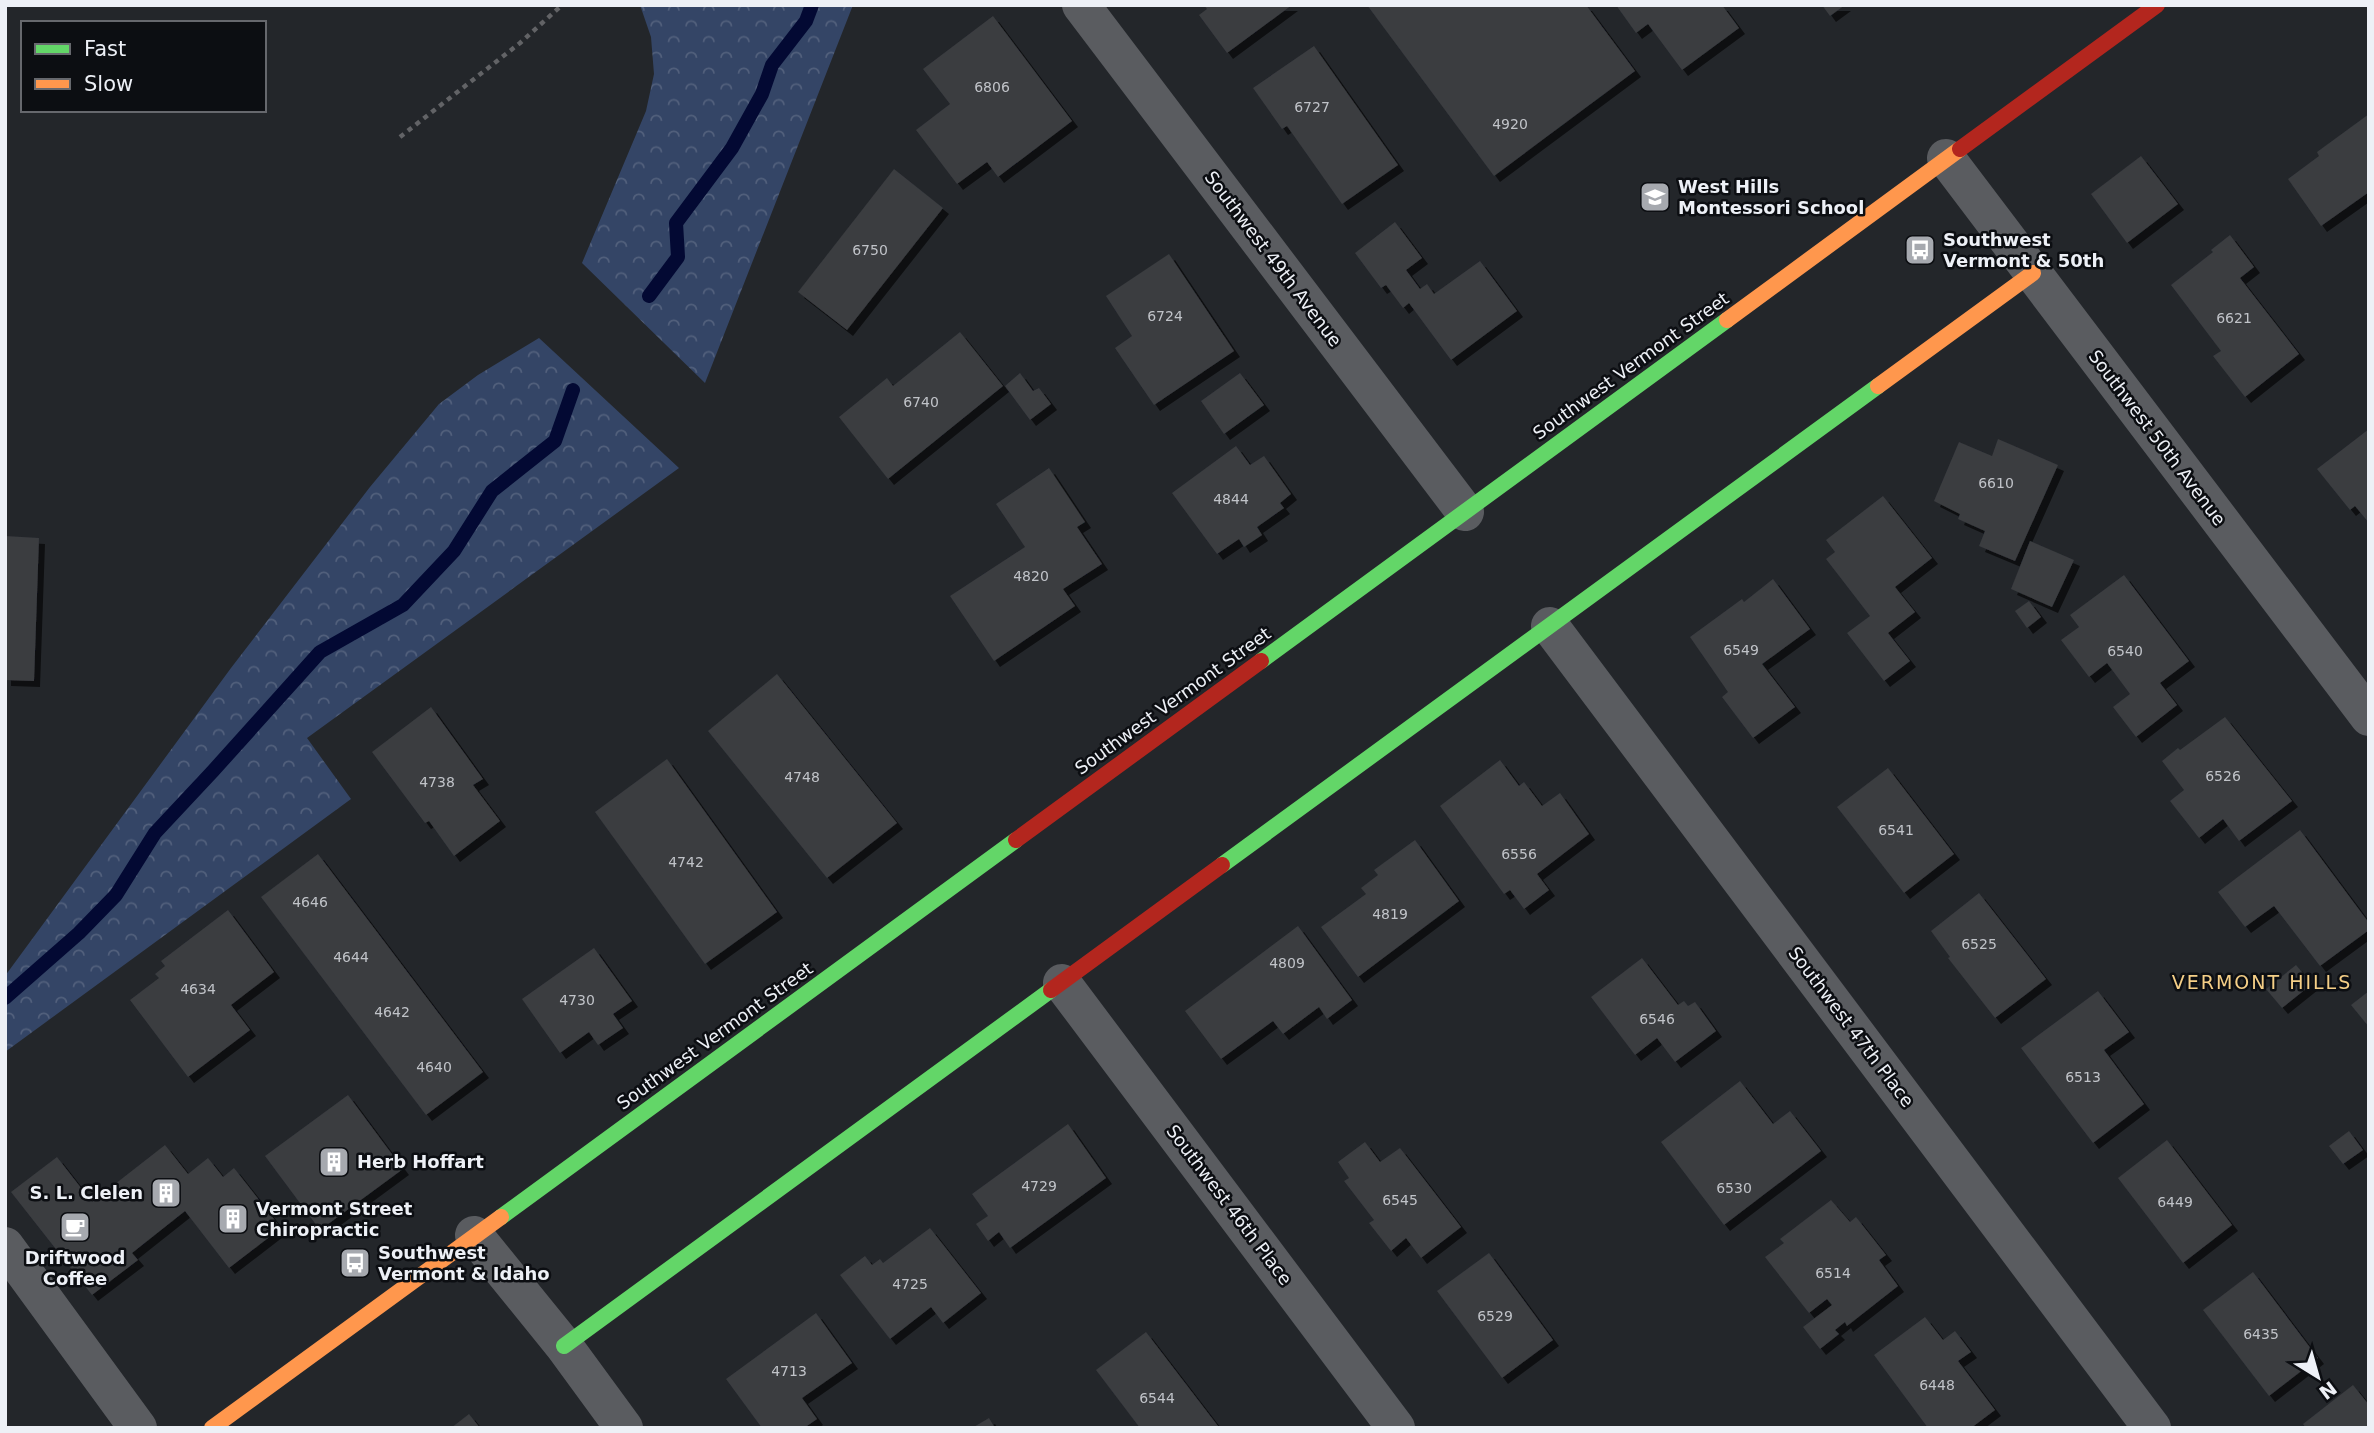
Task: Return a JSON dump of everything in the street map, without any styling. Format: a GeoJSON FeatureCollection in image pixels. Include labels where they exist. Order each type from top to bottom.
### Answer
{"type":"FeatureCollection","features":[{"type":"Feature","properties":{"kind":"main road","name":"Southwest Vermont Street"},"geometry":{"type":"LineString","coordinates":[[212,1428],[2157,5]]}},
{"type":"Feature","properties":{"kind":"main road"},"geometry":{"type":"LineString","coordinates":[[564,1346],[2033,272]]}},
{"type":"Feature","properties":{"kind":"street","name":"Southwest 49th Avenue"},"geometry":{"type":"LineString","coordinates":[[1081,5],[1465,512]]}},
{"type":"Feature","properties":{"kind":"street","name":"Southwest 50th Avenue"},"geometry":{"type":"LineString","coordinates":[[1946,158],[2367,710]]}},
{"type":"Feature","properties":{"kind":"street","name":"Southwest 47th Place"},"geometry":{"type":"LineString","coordinates":[[1550,626],[2152,1428]]}},
{"type":"Feature","properties":{"kind":"street","name":"Southwest 46th Place"},"geometry":{"type":"LineString","coordinates":[[1062,983],[1396,1428]]}},
{"type":"Feature","properties":{"kind":"street"},"geometry":{"type":"LineString","coordinates":[[474,1235],[564,1346],[624,1428]]}},
{"type":"Feature","properties":{"kind":"street"},"geometry":{"type":"LineString","coordinates":[[5,1246],[138,1428]]}},
{"type":"Feature","properties":{"kind":"path"},"geometry":{"type":"LineString","coordinates":[[400,136],[520,43],[562,5]]}},
{"type":"Feature","properties":{"kind":"green space"},"geometry":{"type":"Polygon","coordinates":[[[640,5],[853,5],[705,383],[582,263],[646,111],[654,74],[651,37],[640,5]]]}},
{"type":"Feature","properties":{"kind":"green space"},"geometry":{"type":"Polygon","coordinates":[[[539,338],[679,468],[307,738],[351,799],[5,1052],[5,976],[231,668],[370,487],[439,404],[478,375],[539,338]]]}},
{"type":"Feature","properties":{"kind":"building"},"geometry":{"type":"Polygon","coordinates":[[[1204,5],[1292,5],[1227,53],[1199,15],[1207,9],[1204,5]]]}},
{"type":"Feature","properties":{"kind":"building"},"geometry":{"type":"Polygon","coordinates":[[[1367,5],[1586,5],[1635,71],[1494,176],[1367,5]]]}},
{"type":"Feature","properties":{"kind":"building"},"geometry":{"type":"Polygon","coordinates":[[[1616,5],[1722,5],[1739,28],[1682,70],[1648,24],[1636,33],[1616,5]]]}},
{"type":"Feature","properties":{"kind":"building"},"geometry":{"type":"Polygon","coordinates":[[[1822,5],[1845,5],[1830,16],[1822,5]]]}},
{"type":"Feature","properties":{"kind":"building"},"geometry":{"type":"Polygon","coordinates":[[[993,16],[1072,121],[998,177],[987,162],[957,184],[916,130],[950,104],[923,69],[993,16]]]}},
{"type":"Feature","properties":{"kind":"building"},"geometry":{"type":"Polygon","coordinates":[[[1314,46],[1398,165],[1342,204],[1287,126],[1282,129],[1253,88],[1314,46]]]}},
{"type":"Feature","properties":{"kind":"building"},"geometry":{"type":"Polygon","coordinates":[[[2369,114],[2369,192],[2321,226],[2288,179],[2319,156],[2317,152],[2369,114]]]}},
{"type":"Feature","properties":{"kind":"building"},"geometry":{"type":"Polygon","coordinates":[[[2141,156],[2178,204],[2127,243],[2091,194],[2141,156]]]}},
{"type":"Feature","properties":{"kind":"building"},"geometry":{"type":"Polygon","coordinates":[[[894,169],[943,208],[847,330],[798,292],[894,169]]]}},
{"type":"Feature","properties":{"kind":"building"},"geometry":{"type":"Polygon","coordinates":[[[1395,222],[1422,258],[1406,270],[1420,289],[1427,284],[1434,294],[1480,261],[1517,311],[1451,360],[1409,303],[1403,308],[1386,285],[1381,288],[1355,253],[1395,222]]]}},
{"type":"Feature","properties":{"kind":"building"},"geometry":{"type":"Polygon","coordinates":[[[2230,235],[2254,267],[2240,278],[2299,354],[2245,397],[2213,356],[2221,351],[2171,285],[2230,235]]]}},
{"type":"Feature","properties":{"kind":"building"},"geometry":{"type":"Polygon","coordinates":[[[1169,254],[1234,351],[1154,405],[1115,348],[1132,336],[1106,296],[1169,254]]]}},
{"type":"Feature","properties":{"kind":"building"},"geometry":{"type":"Polygon","coordinates":[[[960,332],[1003,386],[888,479],[839,417],[887,378],[893,386],[960,332]]]}},
{"type":"Feature","properties":{"kind":"building"},"geometry":{"type":"Polygon","coordinates":[[[1020,373],[1033,391],[1039,388],[1051,404],[1030,420],[1005,386],[1020,373]]]}},
{"type":"Feature","properties":{"kind":"building"},"geometry":{"type":"Polygon","coordinates":[[[1240,373],[1264,405],[1224,434],[1201,401],[1240,373]]]}},
{"type":"Feature","properties":{"kind":"building"},"geometry":{"type":"Polygon","coordinates":[[[2369,429],[2369,523],[2355,506],[2350,510],[2317,469],[2369,429]]]}},
{"type":"Feature","properties":{"kind":"building"},"geometry":{"type":"Polygon","coordinates":[[[1998,439],[2058,465],[2015,561],[1979,546],[1985,531],[1958,519],[1960,514],[1934,501],[1959,442],[1992,456],[1998,439]]]}},
{"type":"Feature","properties":{"kind":"building"},"geometry":{"type":"Polygon","coordinates":[[[1236,446],[1250,465],[1264,456],[1291,494],[1280,503],[1284,508],[1257,527],[1262,535],[1244,547],[1239,539],[1217,554],[1172,493],[1236,446]]]}},
{"type":"Feature","properties":{"kind":"building"},"geometry":{"type":"Polygon","coordinates":[[[1049,468],[1085,522],[1077,527],[1102,564],[1063,589],[1075,606],[994,661],[950,596],[1025,547],[996,504],[1049,468]]]}},
{"type":"Feature","properties":{"kind":"building"},"geometry":{"type":"Polygon","coordinates":[[[1883,496],[1932,558],[1895,587],[1915,612],[1888,633],[1910,661],[1884,681],[1847,633],[1870,616],[1826,559],[1835,552],[1826,540],[1883,496]]]}},
{"type":"Feature","properties":{"kind":"building"},"geometry":{"type":"Polygon","coordinates":[[[5,536],[39,538],[34,681],[5,680],[5,536]]]}},
{"type":"Feature","properties":{"kind":"building"},"geometry":{"type":"Polygon","coordinates":[[[2030,541],[2074,560],[2052,607],[2011,589],[2030,541]]]}},
{"type":"Feature","properties":{"kind":"building"},"geometry":{"type":"Polygon","coordinates":[[[2124,575],[2189,661],[2160,683],[2177,705],[2136,737],[2113,707],[2130,694],[2107,663],[2089,677],[2061,640],[2079,627],[2070,615],[2124,575]]]}},
{"type":"Feature","properties":{"kind":"building"},"geometry":{"type":"Polygon","coordinates":[[[1773,579],[1810,629],[1762,664],[1795,707],[1753,738],[1722,697],[1728,692],[1690,637],[1742,599],[1744,602],[1773,579]]]}},
{"type":"Feature","properties":{"kind":"building"},"geometry":{"type":"Polygon","coordinates":[[[2029,601],[2041,617],[2027,628],[2015,611],[2029,601]]]}},
{"type":"Feature","properties":{"kind":"building"},"geometry":{"type":"Polygon","coordinates":[[[777,674],[897,823],[827,878],[708,731],[777,674]]]}},
{"type":"Feature","properties":{"kind":"building"},"geometry":{"type":"Polygon","coordinates":[[[431,707],[483,779],[473,785],[500,821],[454,856],[429,821],[425,823],[372,752],[431,707]]]}},
{"type":"Feature","properties":{"kind":"building"},"geometry":{"type":"Polygon","coordinates":[[[2225,717],[2292,801],[2239,841],[2223,819],[2199,838],[2170,801],[2184,790],[2162,761],[2225,717]]]}},
{"type":"Feature","properties":{"kind":"building"},"geometry":{"type":"Polygon","coordinates":[[[667,759],[777,912],[705,964],[595,812],[667,759]]]}},
{"type":"Feature","properties":{"kind":"building"},"geometry":{"type":"Polygon","coordinates":[[[1500,760],[1519,786],[1524,782],[1542,806],[1560,793],[1589,834],[1537,874],[1549,890],[1524,909],[1510,890],[1504,894],[1440,806],[1500,760]]]}},
{"type":"Feature","properties":{"kind":"building"},"geometry":{"type":"Polygon","coordinates":[[[1888,768],[1954,854],[1904,893],[1837,807],[1888,768]]]}},
{"type":"Feature","properties":{"kind":"building"},"geometry":{"type":"Polygon","coordinates":[[[2300,830],[2369,923],[2369,930],[2320,966],[2274,906],[2245,927],[2218,892],[2300,830]]]}},
{"type":"Feature","properties":{"kind":"building"},"geometry":{"type":"Polygon","coordinates":[[[1415,840],[1459,901],[1358,977],[1321,927],[1366,894],[1361,888],[1378,875],[1374,870],[1415,840]]]}},
{"type":"Feature","properties":{"kind":"building"},"geometry":{"type":"Polygon","coordinates":[[[318,854],[483,1072],[426,1115],[261,897],[318,854]]]}},
{"type":"Feature","properties":{"kind":"building"},"geometry":{"type":"Polygon","coordinates":[[[1979,893],[2046,979],[1995,1018],[1948,958],[1950,957],[1931,931],[1979,893]]]}},
{"type":"Feature","properties":{"kind":"building"},"geometry":{"type":"Polygon","coordinates":[[[228,910],[274,972],[231,1005],[250,1030],[188,1077],[130,1000],[159,978],[155,974],[165,966],[161,961],[228,910]]]}},
{"type":"Feature","properties":{"kind":"building"},"geometry":{"type":"Polygon","coordinates":[[[1298,926],[1352,1000],[1327,1019],[1319,1007],[1283,1034],[1273,1021],[1221,1059],[1185,1011],[1298,926]]]}},
{"type":"Feature","properties":{"kind":"building"},"geometry":{"type":"Polygon","coordinates":[[[594,948],[632,1001],[613,1014],[623,1028],[598,1045],[589,1032],[560,1053],[522,999],[594,948]]]}},
{"type":"Feature","properties":{"kind":"building"},"geometry":{"type":"Polygon","coordinates":[[[1642,958],[1678,1005],[1684,1001],[1688,1006],[1695,1002],[1716,1031],[1675,1062],[1657,1038],[1635,1055],[1591,997],[1642,958]]]}},
{"type":"Feature","properties":{"kind":"building"},"geometry":{"type":"Polygon","coordinates":[[[2296,965],[2312,984],[2282,1008],[2266,989],[2296,965]]]}},
{"type":"Feature","properties":{"kind":"building"},"geometry":{"type":"Polygon","coordinates":[[[2098,991],[2129,1032],[2104,1050],[2144,1104],[2093,1143],[2021,1048],[2098,991]]]}},
{"type":"Feature","properties":{"kind":"building"},"geometry":{"type":"Polygon","coordinates":[[[2369,991],[2369,1027],[2351,1005],[2369,991]]]}},
{"type":"Feature","properties":{"kind":"building"},"geometry":{"type":"Polygon","coordinates":[[[1740,1081],[1773,1124],[1790,1111],[1821,1151],[1724,1225],[1661,1142],[1740,1081]]]}},
{"type":"Feature","properties":{"kind":"building","name":"Herb Hoffart"},"geometry":{"type":"Polygon","coordinates":[[[348,1095],[403,1169],[320,1230],[265,1156],[348,1095]]]}},
{"type":"Feature","properties":{"kind":"building"},"geometry":{"type":"Polygon","coordinates":[[[1068,1124],[1106,1178],[1010,1248],[999,1232],[988,1241],[976,1224],[988,1216],[972,1194],[1068,1124]]]}},
{"type":"Feature","properties":{"kind":"building"},"geometry":{"type":"Polygon","coordinates":[[[2349,1131],[2363,1150],[2343,1164],[2329,1146],[2349,1131]]]}},
{"type":"Feature","properties":{"kind":"building"},"geometry":{"type":"Polygon","coordinates":[[[2167,1140],[2232,1225],[2183,1263],[2118,1178],[2167,1140]]]}},
{"type":"Feature","properties":{"kind":"building"},"geometry":{"type":"Polygon","coordinates":[[[1365,1142],[1380,1162],[1400,1148],[1461,1227],[1421,1258],[1406,1238],[1391,1251],[1369,1223],[1374,1220],[1344,1181],[1349,1178],[1338,1162],[1365,1142]]]}},
{"type":"Feature","properties":{"kind":"building"},"geometry":{"type":"Polygon","coordinates":[[[165,1145],[188,1174],[208,1158],[223,1177],[234,1168],[281,1228],[229,1268],[185,1211],[132,1253],[138,1260],[92,1295],[11,1192],[57,1157],[92,1202],[165,1145]]]}},
{"type":"Feature","properties":{"kind":"building"},"geometry":{"type":"Polygon","coordinates":[[[1831,1200],[1850,1222],[1856,1217],[1886,1255],[1879,1260],[1898,1286],[1847,1326],[1845,1322],[1835,1330],[1839,1334],[1820,1349],[1803,1327],[1832,1305],[1827,1299],[1809,1313],[1765,1257],[1784,1243],[1780,1239],[1831,1200]]]}},
{"type":"Feature","properties":{"kind":"building"},"geometry":{"type":"Polygon","coordinates":[[[930,1228],[981,1293],[943,1323],[931,1307],[890,1339],[840,1275],[865,1256],[872,1265],[880,1259],[883,1263],[930,1228]]]}},
{"type":"Feature","properties":{"kind":"building"},"geometry":{"type":"Polygon","coordinates":[[[1489,1253],[1553,1340],[1502,1378],[1437,1291],[1489,1253]]]}},
{"type":"Feature","properties":{"kind":"building"},"geometry":{"type":"Polygon","coordinates":[[[2253,1272],[2318,1358],[2269,1396],[2203,1310],[2253,1272]]]}},
{"type":"Feature","properties":{"kind":"building"},"geometry":{"type":"Polygon","coordinates":[[[816,1313],[852,1363],[802,1398],[817,1419],[804,1428],[762,1428],[726,1379],[816,1313]]]}},
{"type":"Feature","properties":{"kind":"building"},"geometry":{"type":"Polygon","coordinates":[[[1925,1317],[1943,1340],[1955,1331],[1971,1352],[1958,1361],[1995,1410],[1971,1428],[1928,1428],[1874,1355],[1925,1317]]]}},
{"type":"Feature","properties":{"kind":"building"},"geometry":{"type":"Polygon","coordinates":[[[1146,1332],[1218,1426],[1140,1428],[1096,1370],[1146,1332]]]}},
{"type":"Feature","properties":{"kind":"building"},"geometry":{"type":"Polygon","coordinates":[[[2353,1385],[2369,1405],[2369,1428],[2306,1428],[2303,1424],[2353,1385]]]}},
{"type":"Feature","properties":{"kind":"building"},"geometry":{"type":"Polygon","coordinates":[[[469,1414],[480,1428],[451,1428],[469,1414]]]}},
{"type":"Feature","properties":{"kind":"building"},"geometry":{"type":"Polygon","coordinates":[[[989,1418],[995,1428],[972,1428],[989,1418]]]}},
{"type":"Feature","properties":{"kind":"waterway"},"geometry":{"type":"LineString","coordinates":[[649,296],[678,257],[676,223],[732,148],[762,94],[772,65],[806,21],[812,5]]}},
{"type":"Feature","properties":{"kind":"waterway"},"geometry":{"type":"LineString","coordinates":[[5,998],[79,933],[116,895],[155,833],[320,652],[403,605],[454,551],[492,491],[555,441],[573,390]]}},
{"type":"Feature","properties":{"kind":"traffic: fast"},"geometry":{"type":"LineString","coordinates":[[1261,661],[1727,320]]}},
{"type":"Feature","properties":{"kind":"traffic: fast"},"geometry":{"type":"LineString","coordinates":[[1222,865],[1878,386]]}},
{"type":"Feature","properties":{"kind":"traffic: fast"},"geometry":{"type":"LineString","coordinates":[[501,1217],[1016,840]]}},
{"type":"Feature","properties":{"kind":"traffic: fast"},"geometry":{"type":"LineString","coordinates":[[564,1346],[1051,990]]}},
{"type":"Feature","properties":{"kind":"traffic: slow"},"geometry":{"type":"LineString","coordinates":[[1727,320],[1960,149]]}},
{"type":"Feature","properties":{"kind":"traffic: slow"},"geometry":{"type":"LineString","coordinates":[[1878,386],[2033,273]]}},
{"type":"Feature","properties":{"kind":"traffic: slow"},"geometry":{"type":"LineString","coordinates":[[212,1428],[501,1217]]}},
{"type":"Feature","properties":{"kind":"traffic: jam"},"geometry":{"type":"LineString","coordinates":[[1960,149],[2157,5]]}},
{"type":"Feature","properties":{"kind":"traffic: jam"},"geometry":{"type":"LineString","coordinates":[[1016,840],[1261,661]]}},
{"type":"Feature","properties":{"kind":"traffic: jam"},"geometry":{"type":"LineString","coordinates":[[1051,990],[1222,865]]}},
{"type":"Feature","properties":{"kind":"place","name":"West Hills Montessori School"},"geometry":{"type":"Point","coordinates":[1655,197]}},
{"type":"Feature","properties":{"kind":"place","name":"Southwest Vermont & 50th"},"geometry":{"type":"Point","coordinates":[1920,250]}},
{"type":"Feature","properties":{"kind":"place","name":"Herb Hoffart"},"geometry":{"type":"Point","coordinates":[334,1162]}},
{"type":"Feature","properties":{"kind":"place","name":"S. L. Clelen"},"geometry":{"type":"Point","coordinates":[166,1193]}},
{"type":"Feature","properties":{"kind":"place","name":"Vermont Street Chiropractic"},"geometry":{"type":"Point","coordinates":[233,1219]}},
{"type":"Feature","properties":{"kind":"place","name":"Driftwood Coffee"},"geometry":{"type":"Point","coordinates":[75,1227]}},
{"type":"Feature","properties":{"kind":"place","name":"Southwest Vermont & Idaho"},"geometry":{"type":"Point","coordinates":[355,1263]}},
{"type":"Feature","properties":{"kind":"district","name":"VERMONT HILLS"},"geometry":{"type":"Point","coordinates":[2262,982]}}]}
